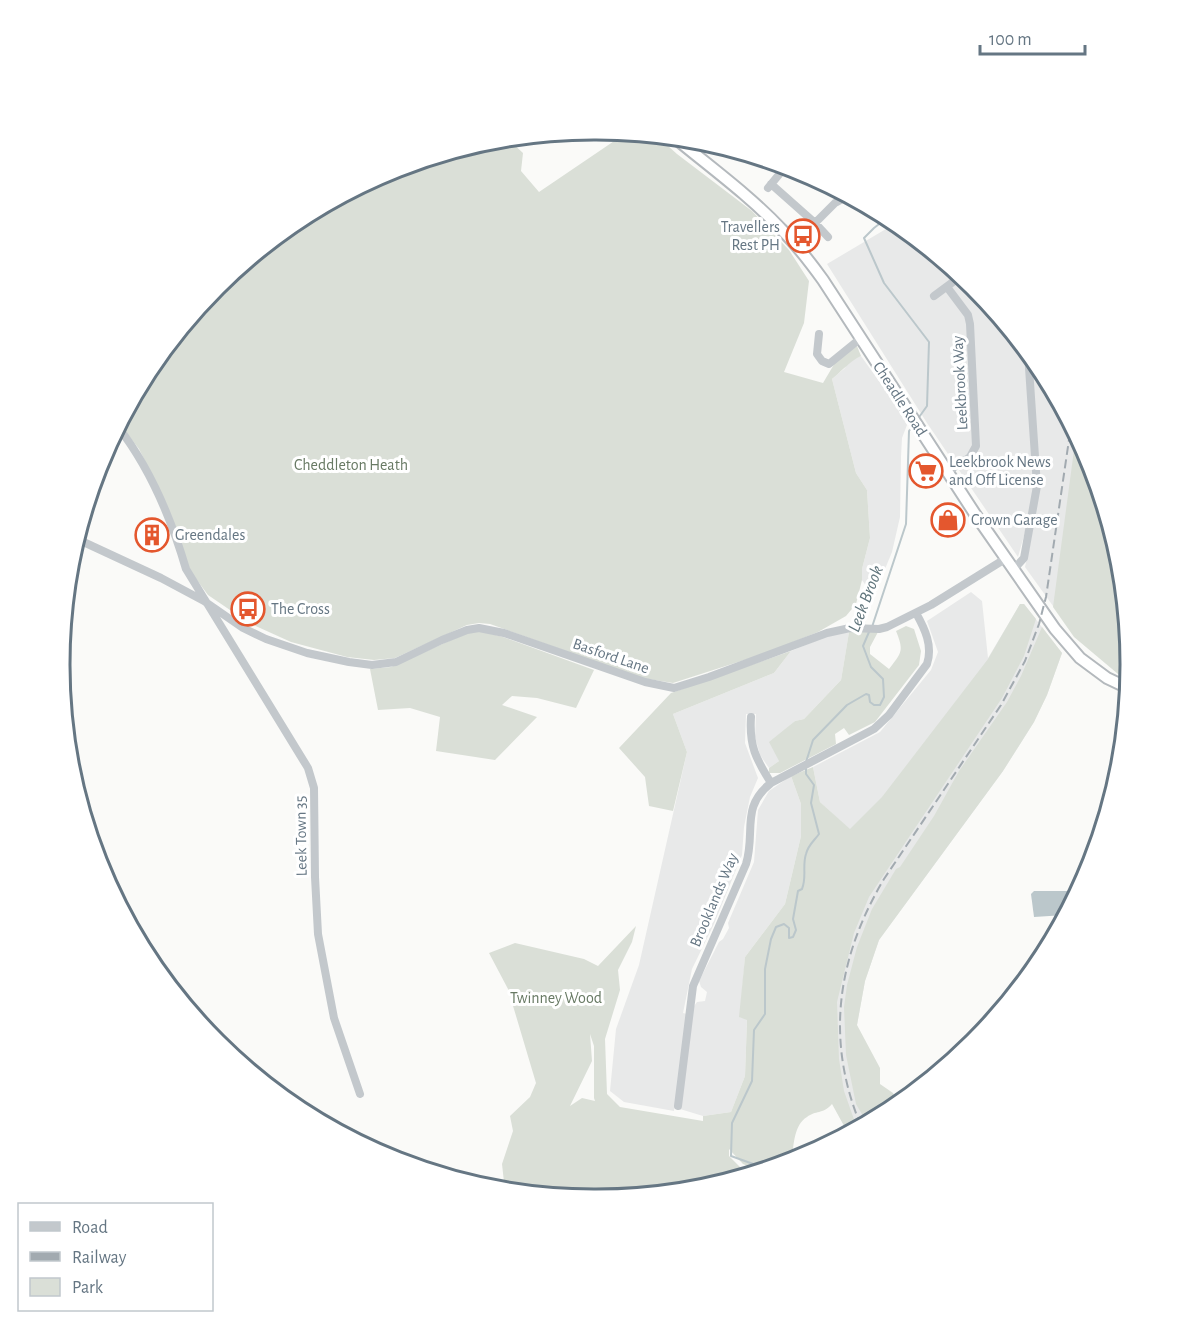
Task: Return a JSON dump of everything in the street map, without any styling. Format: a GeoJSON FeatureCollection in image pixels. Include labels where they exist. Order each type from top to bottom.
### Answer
{"type":"FeatureCollection","features":[{"type":"Feature","properties":{"kind":"highway","name":"Cheadle Road"},"geometry":{"type":"LineString","coordinates":[[688,148],[739,189],[781,228],[823,280],[1005,559],[1067,644],[1080,658],[1107,678],[1119,684]]}},
{"type":"Feature","properties":{"kind":"street"},"geometry":{"type":"LineString","coordinates":[[779,174],[769,186],[815,223],[828,237]]}},
{"type":"Feature","properties":{"kind":"street"},"geometry":{"type":"LineString","coordinates":[[815,223],[839,201]]}},
{"type":"Feature","properties":{"kind":"street"},"geometry":{"type":"LineString","coordinates":[[934,296],[953,282]]}},
{"type":"Feature","properties":{"kind":"street","name":"Leekbrook Way"},"geometry":{"type":"LineString","coordinates":[[947,287],[968,315],[970,324],[976,446],[970,457],[948,472]]}},
{"type":"Feature","properties":{"kind":"street"},"geometry":{"type":"LineString","coordinates":[[819,334],[817,354],[822,361],[829,364],[861,338]]}},
{"type":"Feature","properties":{"kind":"street"},"geometry":{"type":"LineString","coordinates":[[1013,570],[1024,558],[1037,486],[1029,371]]}},
{"type":"Feature","properties":{"kind":"street","name":"Leek Town 35"},"geometry":{"type":"LineString","coordinates":[[124,435],[137,453],[162,501],[176,535],[186,569],[308,768],[315,823],[318,934],[334,1018],[360,1094]]}},
{"type":"Feature","properties":{"kind":"street","name":"Basford Lane"},"geometry":{"type":"LineString","coordinates":[[85,543],[161,578],[204,601],[243,628],[284,647],[372,665],[396,662],[442,640],[479,628],[504,633],[645,682],[674,688],[827,633],[850,628],[879,629],[916,613],[1005,559]]}},
{"type":"Feature","properties":{"kind":"street","name":"Brooklands Way"},"geometry":{"type":"LineString","coordinates":[[678,1106],[693,986],[746,864],[750,851],[750,812],[753,803],[762,790],[771,783],[795,769],[814,762],[881,724],[927,664],[930,649],[916,613]]}},
{"type":"Feature","properties":{"kind":"street"},"geometry":{"type":"LineString","coordinates":[[751,717],[752,749],[771,783]]}},
{"type":"Feature","properties":{"kind":"shaded area"},"geometry":{"type":"Polygon","coordinates":[[[887,229],[941,270],[966,294],[1011,345],[1031,373],[1049,402],[1082,470],[1061,611],[1053,606],[1025,567],[1031,540],[1036,493],[1018,557],[927,423],[827,264],[887,229]]]}},
{"type":"Feature","properties":{"kind":"shaded area"},"geometry":{"type":"Polygon","coordinates":[[[861,356],[907,425],[902,438],[900,517],[892,552],[876,591],[869,590],[862,580],[862,569],[870,538],[867,490],[856,473],[832,379],[845,368],[848,362],[861,356]]]}},
{"type":"Feature","properties":{"kind":"shaded area"},"geometry":{"type":"Polygon","coordinates":[[[971,592],[982,601],[988,658],[1020,604],[1024,604],[1062,653],[1047,695],[1034,722],[1003,771],[879,940],[865,981],[857,1025],[858,1046],[886,1101],[844,1126],[827,1093],[849,829],[820,802],[813,767],[880,732],[931,670],[938,652],[927,621],[971,592]]]}},
{"type":"Feature","properties":{"kind":"shaded area"},"geometry":{"type":"Polygon","coordinates":[[[849,632],[841,680],[804,719],[795,721],[786,729],[779,761],[769,768],[760,755],[755,737],[756,714],[746,714],[745,743],[758,778],[750,797],[744,827],[742,855],[714,924],[692,969],[683,1013],[687,1014],[686,1027],[674,1111],[624,1102],[610,1091],[616,1029],[639,965],[687,752],[673,714],[774,673],[791,651],[830,635],[849,632]]]}},
{"type":"Feature","properties":{"kind":"shaded area"},"geometry":{"type":"Polygon","coordinates":[[[791,776],[801,804],[801,836],[785,904],[745,957],[740,1017],[747,1019],[745,1076],[731,1112],[703,1116],[680,1109],[692,1009],[697,1002],[705,1001],[707,992],[701,987],[699,981],[719,942],[729,928],[728,923],[754,862],[758,810],[769,791],[791,776]]]}},
{"type":"Feature","properties":{"kind":"shaded area"},"geometry":{"type":"Polygon","coordinates":[[[1034,891],[1067,891],[1055,916],[1034,917],[1031,894],[1034,891]]]}},
{"type":"Feature","properties":{"kind":"green space","name":"Cheddleton Heath"},"geometry":{"type":"Polygon","coordinates":[[[615,141],[667,145],[752,211],[789,250],[809,281],[804,323],[784,372],[823,383],[836,361],[857,346],[861,356],[832,379],[856,473],[867,490],[870,538],[856,604],[846,616],[818,632],[763,654],[673,683],[642,678],[490,624],[479,623],[467,625],[395,658],[374,660],[347,657],[291,642],[249,623],[208,595],[188,568],[166,503],[139,449],[126,432],[141,402],[179,345],[224,294],[249,270],[304,228],[363,194],[426,168],[459,158],[516,146],[523,153],[521,171],[539,192],[615,141]]]}},
{"type":"Feature","properties":{"kind":"green space"},"geometry":{"type":"Polygon","coordinates":[[[1074,451],[1092,496],[1109,562],[1115,596],[1119,675],[1074,637],[1053,607],[1074,451]]]}},
{"type":"Feature","properties":{"kind":"green space","name":"Twinney Wood"},"geometry":{"type":"Polygon","coordinates":[[[1020,604],[1024,604],[1036,619],[1024,656],[1002,698],[869,897],[854,933],[837,1002],[839,1059],[844,1091],[854,1120],[844,1126],[832,1104],[825,1110],[803,1120],[797,1130],[793,1150],[748,1166],[729,1149],[729,1156],[741,1168],[663,1185],[595,1189],[527,1185],[504,1181],[502,1164],[513,1131],[510,1116],[530,1097],[536,1083],[508,989],[489,953],[515,943],[584,959],[598,966],[636,926],[632,942],[618,970],[620,990],[605,1039],[607,1094],[620,1107],[703,1121],[703,1116],[731,1112],[745,1076],[747,1020],[739,1017],[745,957],[785,904],[801,836],[801,804],[791,776],[813,767],[820,802],[850,829],[882,797],[988,659],[1020,604]],[[590,1034],[592,1061],[570,1106],[582,1098],[595,1101],[594,1046],[590,1034]]]}},
{"type":"Feature","properties":{"kind":"green space"},"geometry":{"type":"Polygon","coordinates":[[[906,626],[914,629],[921,651],[919,665],[875,722],[849,735],[844,728],[835,734],[836,744],[780,773],[769,773],[769,768],[779,761],[769,742],[795,721],[804,719],[841,680],[849,632],[878,632],[870,647],[870,654],[889,669],[897,659],[901,647],[896,631],[906,626]]]}},
{"type":"Feature","properties":{"kind":"green space"},"geometry":{"type":"Polygon","coordinates":[[[1042,627],[1062,653],[1047,695],[1034,722],[1003,771],[879,940],[865,981],[857,1025],[880,1068],[880,1084],[894,1095],[863,1115],[856,1104],[846,1055],[844,1007],[857,947],[872,909],[896,869],[900,867],[934,816],[959,771],[1007,702],[1042,627]]]}},
{"type":"Feature","properties":{"kind":"green space"},"geometry":{"type":"Polygon","coordinates":[[[480,631],[594,670],[576,708],[537,698],[512,696],[502,705],[537,717],[495,760],[436,751],[440,717],[410,708],[378,710],[370,669],[391,667],[467,633],[480,631]]]}},
{"type":"Feature","properties":{"kind":"green space"},"geometry":{"type":"Polygon","coordinates":[[[791,651],[774,673],[673,714],[687,752],[673,811],[649,806],[645,777],[619,748],[671,693],[791,651]]]}},
{"type":"Feature","properties":{"kind":"waterway","name":"Leek Brook"},"geometry":{"type":"LineString","coordinates":[[879,224],[864,238],[884,283],[929,342],[927,406],[917,420]]}},
{"type":"Feature","properties":{"kind":"waterway","name":"Leek Brook"},"geometry":{"type":"LineString","coordinates":[[872,627],[906,524],[909,431],[912,427]]}},
{"type":"Feature","properties":{"kind":"waterway","name":"Leek Brook"},"geometry":{"type":"LineString","coordinates":[[806,762],[813,740],[847,705],[866,694],[869,695],[870,702],[880,705],[884,697],[883,679],[871,667],[863,646],[869,632]]}},
{"type":"Feature","properties":{"kind":"waterway","name":"Leek Brook"},"geometry":{"type":"LineString","coordinates":[[754,1164],[731,1156],[732,1123],[752,1081],[754,1030],[765,1014],[765,969],[771,939],[776,927],[784,924],[789,928],[789,938],[793,937],[796,930],[793,919],[798,891],[803,885],[806,854],[819,834],[811,803],[814,785],[806,774],[806,767]]}},
{"type":"Feature","properties":{"kind":"railway"},"geometry":{"type":"LineString","coordinates":[[858,1118],[843,1062],[840,1031],[841,1000],[856,939],[868,909],[884,879],[1001,705],[1025,661],[1046,597],[1069,441]]}},
{"type":"Feature","properties":{"kind":"place","name":"Travellers Rest PH"},"geometry":{"type":"Point","coordinates":[803,236]}},
{"type":"Feature","properties":{"kind":"place","name":"Leekbrook News and Off License"},"geometry":{"type":"Point","coordinates":[926,471]}},
{"type":"Feature","properties":{"kind":"place","name":"Crown Garage"},"geometry":{"type":"Point","coordinates":[948,520]}},
{"type":"Feature","properties":{"kind":"place","name":"Greendales"},"geometry":{"type":"Point","coordinates":[152,535]}},
{"type":"Feature","properties":{"kind":"place","name":"The Cross"},"geometry":{"type":"Point","coordinates":[248,609]}}]}
